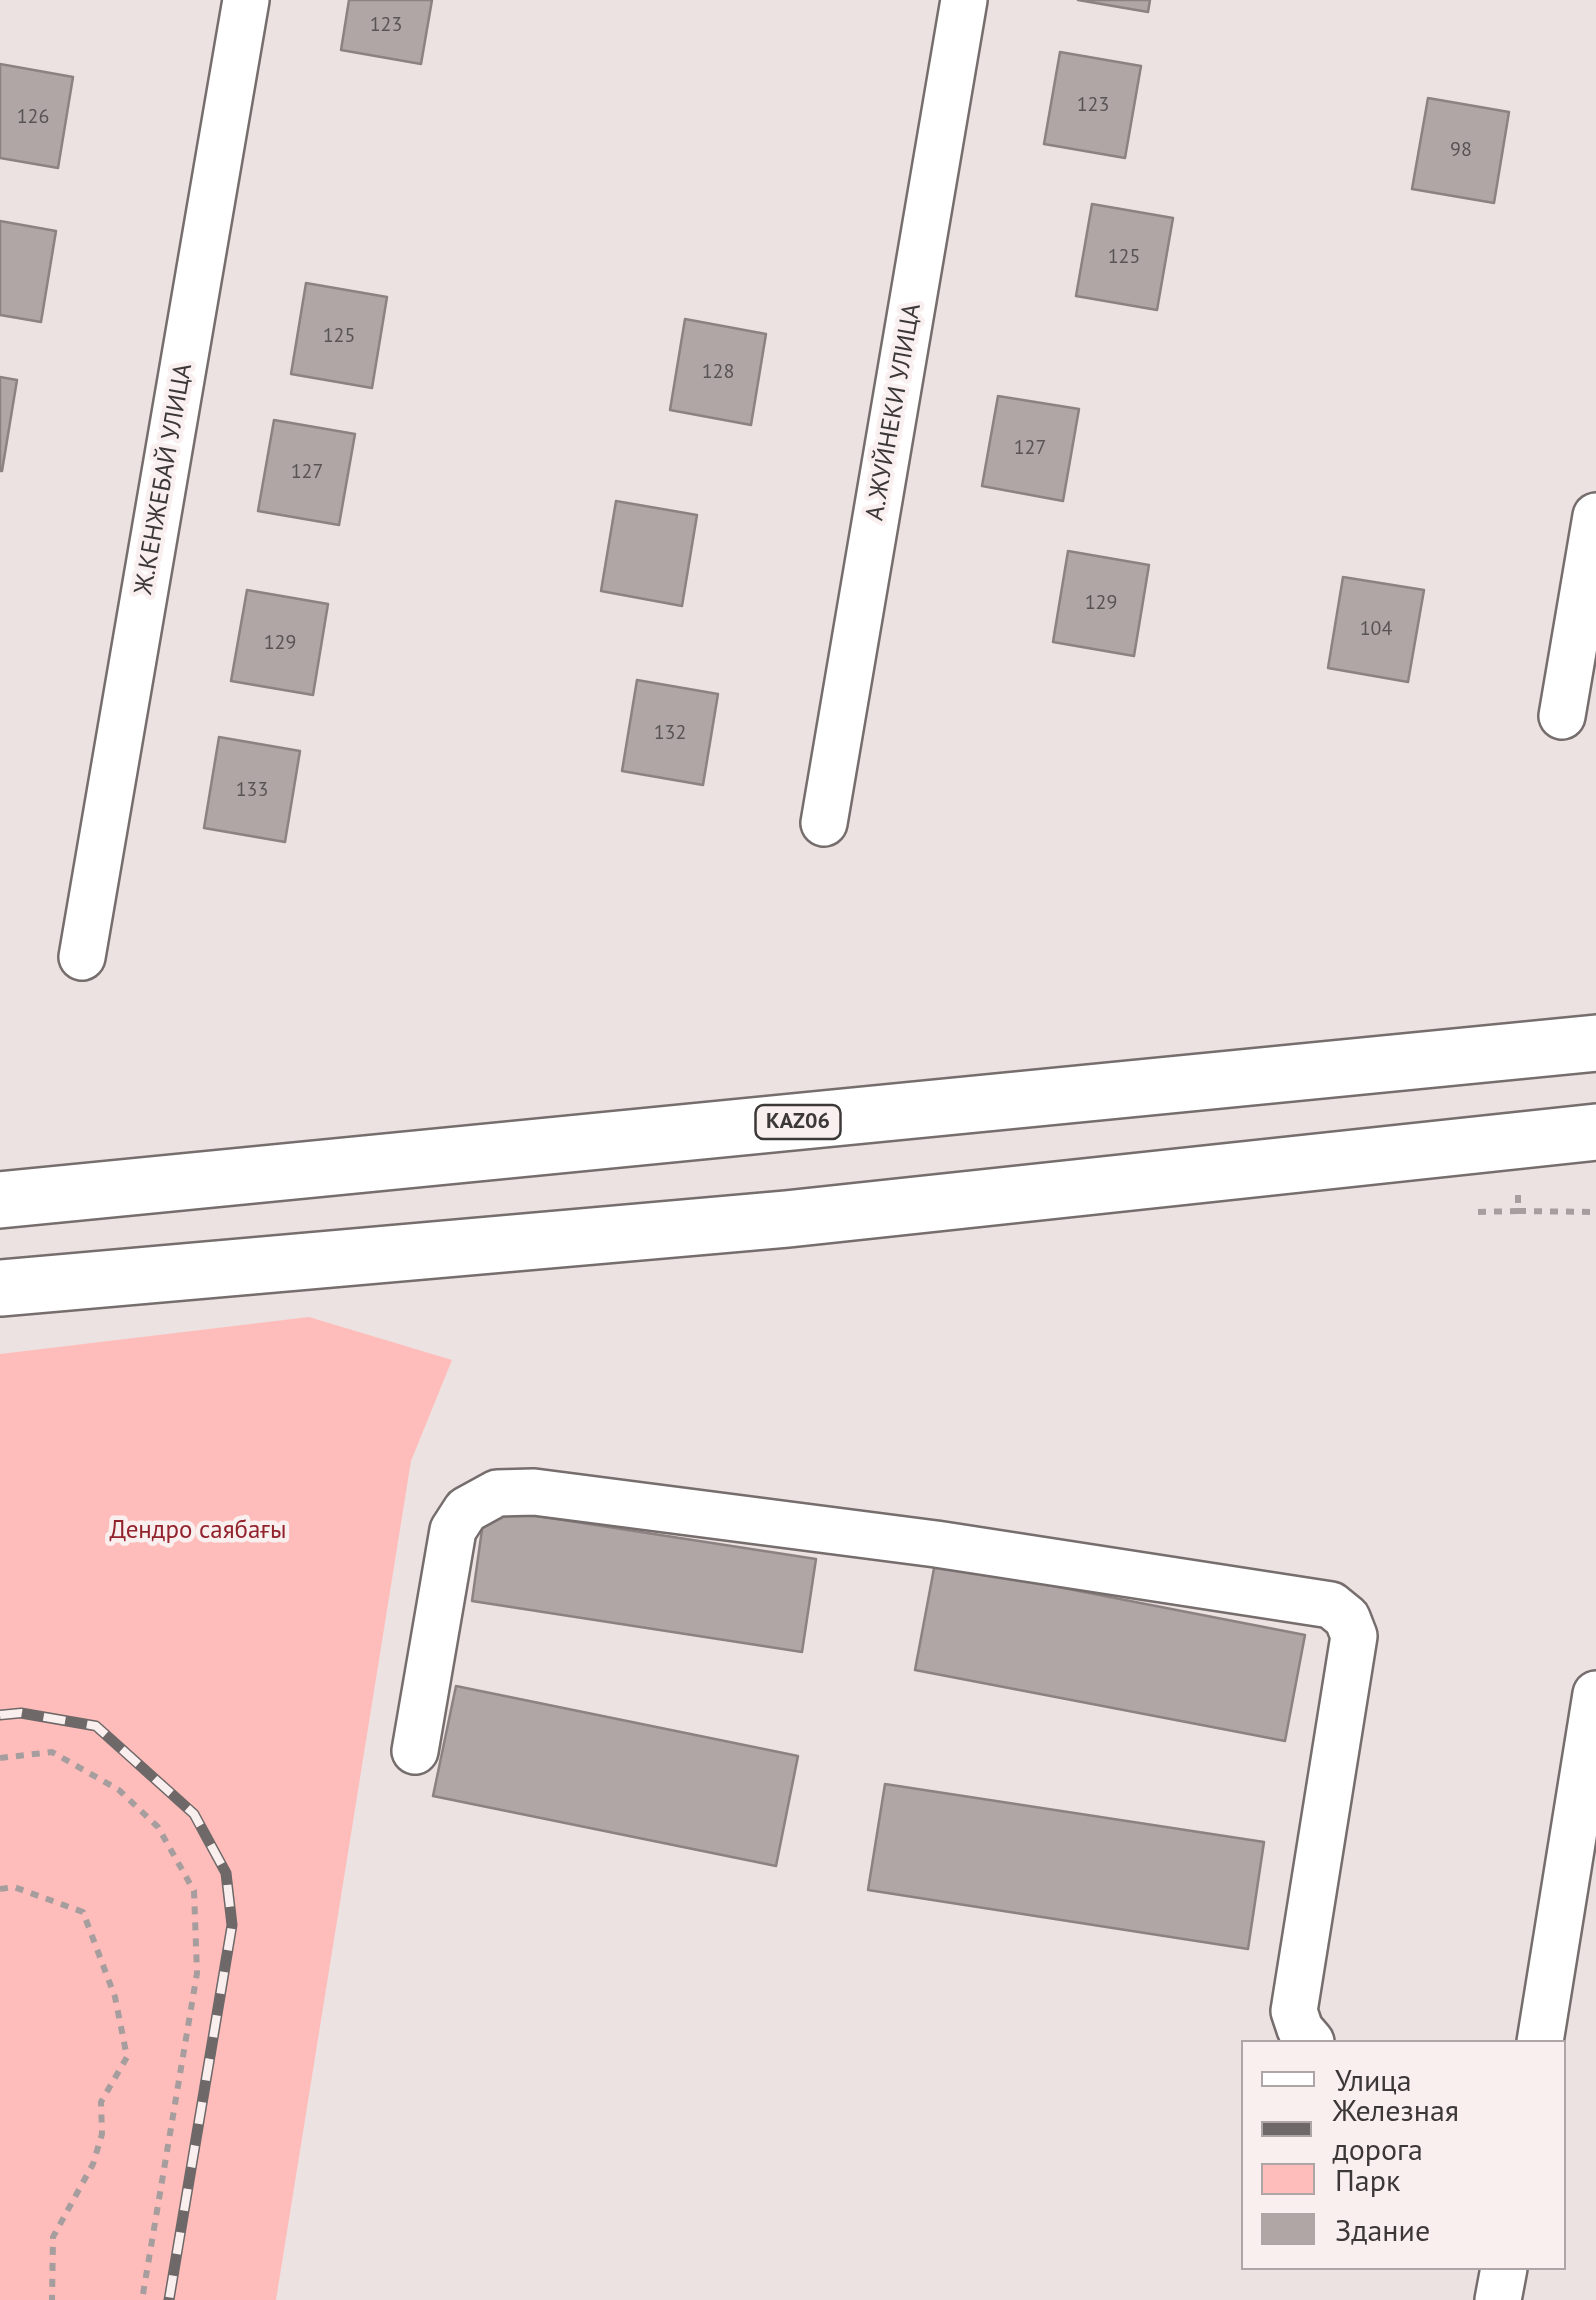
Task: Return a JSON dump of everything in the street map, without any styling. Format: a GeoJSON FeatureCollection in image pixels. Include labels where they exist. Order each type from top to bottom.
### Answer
{"type":"FeatureCollection","features":[{"type":"Feature","properties":{"kind":"highway","name":"KАZ06"},"geometry":{"type":"LineString","coordinates":[[0,1200],[1596,1044]]}},
{"type":"Feature","properties":{"kind":"highway"},"geometry":{"type":"LineString","coordinates":[[0,1288],[787,1220],[1596,1132]]}},
{"type":"Feature","properties":{"kind":"street","name":"Ж.КЕНЖЕБАЙ УЛИЦА"},"geometry":{"type":"LineString","coordinates":[[82,957],[246,0]]}},
{"type":"Feature","properties":{"kind":"street","name":"А.ЖУЙНЕКИ УЛИЦА"},"geometry":{"type":"LineString","coordinates":[[824,823],[964,0]]}},
{"type":"Feature","properties":{"kind":"street"},"geometry":{"type":"LineString","coordinates":[[1562,716],[1596,516]]}},
{"type":"Feature","properties":{"kind":"street"},"geometry":{"type":"LineString","coordinates":[[414,1751],[453,1530],[466,1510],[497,1493],[534,1492],[936,1544],[1331,1605],[1347,1618],[1354,1636],[1294,2010],[1300,2029],[1309,2040]]}},
{"type":"Feature","properties":{"kind":"street"},"geometry":{"type":"LineString","coordinates":[[1540,2040],[1596,1694]]}},
{"type":"Feature","properties":{"kind":"street"},"geometry":{"type":"LineString","coordinates":[[1498,2300],[1504,2270]]}},
{"type":"Feature","properties":{"kind":"path"},"geometry":{"type":"LineString","coordinates":[[1518,1211],[1596,1212]]}},
{"type":"Feature","properties":{"kind":"path"},"geometry":{"type":"LineString","coordinates":[[0,1758],[52,1752],[119,1790],[158,1827],[194,1891],[197,1972],[142,2300]]}},
{"type":"Feature","properties":{"kind":"path"},"geometry":{"type":"LineString","coordinates":[[0,1890],[14,1887],[83,1912],[114,1997],[126,2057],[100,2102],[102,2134],[93,2164],[52,2237],[52,2300]]}},
{"type":"Feature","properties":{"kind":"green space","name":"Дендро саябағы"},"geometry":{"type":"Polygon","coordinates":[[[309,1317],[452,1360],[411,1461],[276,2300],[0,2300],[0,1354],[309,1317]]]}},
{"type":"Feature","properties":{"kind":"building"},"geometry":{"type":"Polygon","coordinates":[[[349,0],[432,0],[421,64],[341,50],[349,0]]]}},
{"type":"Feature","properties":{"kind":"building"},"geometry":{"type":"Polygon","coordinates":[[[1078,0],[1150,0],[1148,12],[1078,0]]]}},
{"type":"Feature","properties":{"kind":"building"},"geometry":{"type":"Polygon","coordinates":[[[1060,52],[1141,66],[1125,158],[1044,144],[1060,52]]]}},
{"type":"Feature","properties":{"kind":"building"},"geometry":{"type":"Polygon","coordinates":[[[0,64],[73,77],[58,168],[0,158],[0,64]]]}},
{"type":"Feature","properties":{"kind":"building"},"geometry":{"type":"Polygon","coordinates":[[[1428,98],[1509,112],[1494,203],[1412,189],[1428,98]]]}},
{"type":"Feature","properties":{"kind":"building"},"geometry":{"type":"Polygon","coordinates":[[[1092,204],[1173,218],[1157,310],[1076,296],[1092,204]]]}},
{"type":"Feature","properties":{"kind":"building"},"geometry":{"type":"Polygon","coordinates":[[[0,221],[56,231],[41,322],[0,315],[0,221]]]}},
{"type":"Feature","properties":{"kind":"building"},"geometry":{"type":"Polygon","coordinates":[[[306,283],[387,297],[372,388],[291,374],[306,283]]]}},
{"type":"Feature","properties":{"kind":"building"},"geometry":{"type":"Polygon","coordinates":[[[685,319],[766,334],[751,425],[670,410],[685,319]]]}},
{"type":"Feature","properties":{"kind":"building"},"geometry":{"type":"Polygon","coordinates":[[[0,377],[17,380],[2,471],[0,471],[0,377]]]}},
{"type":"Feature","properties":{"kind":"building"},"geometry":{"type":"Polygon","coordinates":[[[998,396],[1079,409],[1063,501],[982,486],[998,396]]]}},
{"type":"Feature","properties":{"kind":"building"},"geometry":{"type":"Polygon","coordinates":[[[274,420],[355,434],[339,525],[258,511],[274,420]]]}},
{"type":"Feature","properties":{"kind":"building"},"geometry":{"type":"Polygon","coordinates":[[[616,501],[697,515],[682,606],[601,591],[616,501]]]}},
{"type":"Feature","properties":{"kind":"building"},"geometry":{"type":"Polygon","coordinates":[[[1068,551],[1149,565],[1134,656],[1053,642],[1068,551]]]}},
{"type":"Feature","properties":{"kind":"building"},"geometry":{"type":"Polygon","coordinates":[[[1343,577],[1424,590],[1408,682],[1328,668],[1343,577]]]}},
{"type":"Feature","properties":{"kind":"building"},"geometry":{"type":"Polygon","coordinates":[[[247,590],[328,604],[313,695],[231,681],[247,590]]]}},
{"type":"Feature","properties":{"kind":"building"},"geometry":{"type":"Polygon","coordinates":[[[637,680],[718,694],[703,785],[622,771],[637,680]]]}},
{"type":"Feature","properties":{"kind":"building"},"geometry":{"type":"Polygon","coordinates":[[[219,737],[300,751],[285,842],[204,828],[219,737]]]}},
{"type":"Feature","properties":{"kind":"building"},"geometry":{"type":"Polygon","coordinates":[[[485,1508],[816,1559],[802,1652],[472,1601],[485,1508]]]}},
{"type":"Feature","properties":{"kind":"building"},"geometry":{"type":"Polygon","coordinates":[[[935,1563],[1305,1635],[1285,1741],[915,1670],[935,1563]]]}},
{"type":"Feature","properties":{"kind":"building"},"geometry":{"type":"Polygon","coordinates":[[[456,1686],[798,1756],[776,1866],[433,1796],[456,1686]]]}},
{"type":"Feature","properties":{"kind":"building"},"geometry":{"type":"Polygon","coordinates":[[[885,1784],[1264,1842],[1248,1949],[868,1890],[885,1784]]]}},
{"type":"Feature","properties":{"kind":"railway"},"geometry":{"type":"LineString","coordinates":[[0,1715],[21,1713],[96,1726],[194,1814],[226,1873],[232,1925],[169,2300]]}}]}
